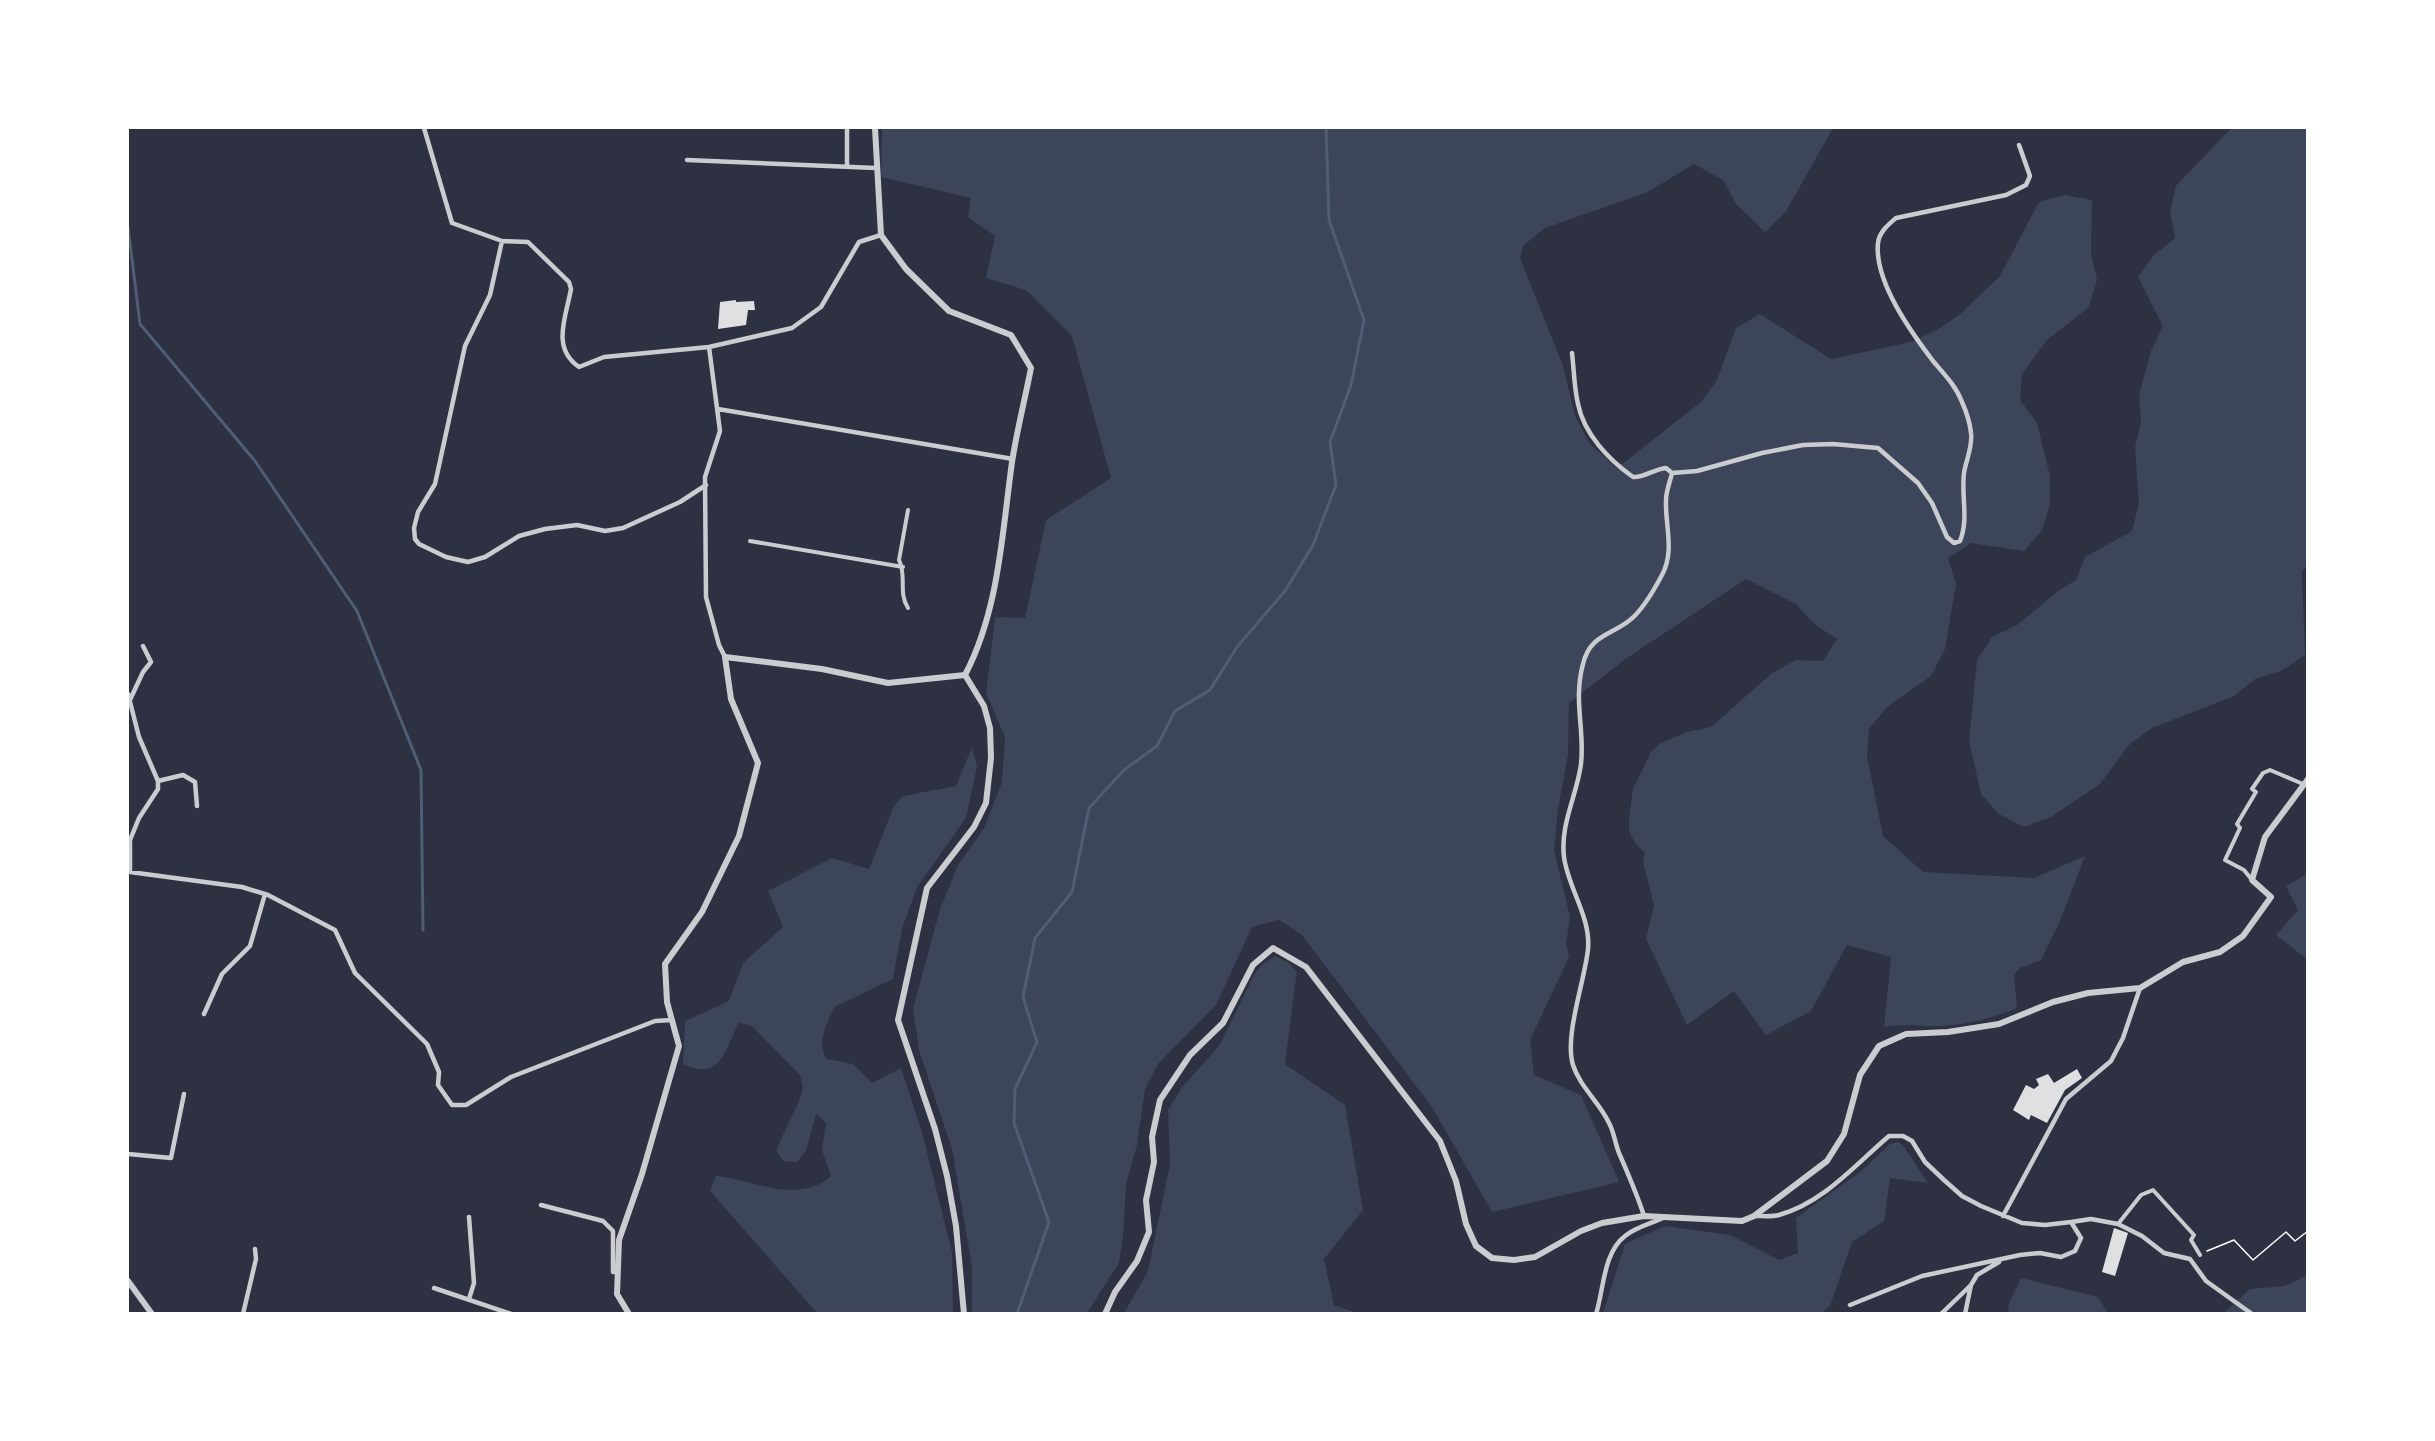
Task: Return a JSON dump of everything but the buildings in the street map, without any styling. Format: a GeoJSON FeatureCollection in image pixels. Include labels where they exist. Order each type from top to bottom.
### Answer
{"type":"FeatureCollection","features":[{"type":"Feature","properties":{"kind":"street"},"geometry":{"type":"LineString","coordinates":[[424,128],[452,223],[502,242],[528,242],[569,282],[571,289],[561,340],[568,359],[579,367],[604,357],[639,356],[658,350],[708,347],[792,328],[821,307],[859,242],[881,235]]}},
{"type":"Feature","properties":{"kind":"street"},"geometry":{"type":"LineString","coordinates":[[847,128],[847,167]]}},
{"type":"Feature","properties":{"kind":"street"},"geometry":{"type":"LineString","coordinates":[[875,128],[881,235],[906,269],[949,311],[1011,335],[1031,368],[1013,459],[999,564],[978,651],[965,675]]}},
{"type":"Feature","properties":{"kind":"street"},"geometry":{"type":"LineString","coordinates":[[1572,352],[1578,405],[1585,427],[1592,438],[1633,477],[1640,477],[1657,468],[1666,468],[1672,473],[1697,471],[1779,448],[1803,445],[1833,444],[1878,448],[1918,483],[1932,504],[1947,537],[1954,543],[1960,541],[1964,532],[1964,472],[1971,443],[1969,423],[1955,388],[1900,313],[1886,286],[1882,277],[1877,242],[1885,227],[1896,218],[2006,195],[2026,185],[2030,176],[2019,145]]}},
{"type":"Feature","properties":{"kind":"street"},"geometry":{"type":"LineString","coordinates":[[687,160],[876,168]]}},
{"type":"Feature","properties":{"kind":"street"},"geometry":{"type":"LineString","coordinates":[[502,242],[490,295],[465,346],[435,484],[418,512],[414,528],[415,539],[419,544],[446,557],[468,562],[484,557],[519,536],[545,529],[577,525],[605,531],[623,528],[680,502],[706,485]]}},
{"type":"Feature","properties":{"kind":"street"},"geometry":{"type":"LineString","coordinates":[[629,1314],[617,1294],[619,1240],[642,1174],[679,1046],[667,1002],[665,964],[702,912],[739,836],[758,763],[731,699],[725,657],[706,597],[705,477],[720,431],[708,347]]}},
{"type":"Feature","properties":{"kind":"street"},"geometry":{"type":"LineString","coordinates":[[718,409],[1013,459]]}},
{"type":"Feature","properties":{"kind":"street"},"geometry":{"type":"LineString","coordinates":[[1644,1216],[1609,1123],[1573,1065],[1571,1046],[1588,946],[1584,919],[1564,858],[1564,835],[1581,760],[1578,685],[1583,662],[1590,647],[1597,639],[1631,619],[1662,575],[1670,548],[1666,500],[1672,473]]}},
{"type":"Feature","properties":{"kind":"street"},"geometry":{"type":"LineString","coordinates":[[908,608],[902,600],[903,567],[899,560],[909,510]]}},
{"type":"Feature","properties":{"kind":"street"},"geometry":{"type":"LineString","coordinates":[[750,541],[903,567]]}},
{"type":"Feature","properties":{"kind":"street"},"geometry":{"type":"LineString","coordinates":[[129,702],[143,672],[151,662],[143,646]]}},
{"type":"Feature","properties":{"kind":"street"},"geometry":{"type":"LineString","coordinates":[[725,657],[822,669],[888,683],[965,675]]}},
{"type":"Feature","properties":{"kind":"street"},"geometry":{"type":"LineString","coordinates":[[964,1314],[956,1226],[947,1176],[935,1129],[898,1020],[927,888],[974,827],[986,803],[991,758],[990,728],[984,705],[965,675]]}},
{"type":"Feature","properties":{"kind":"street"},"geometry":{"type":"LineString","coordinates":[[128,694],[135,724],[158,781],[158,789],[139,818],[130,840],[130,872],[242,887],[265,894],[335,930],[355,973],[427,1044],[439,1072],[438,1085],[452,1105],[466,1105],[511,1077],[655,1021],[672,1020]]}},
{"type":"Feature","properties":{"kind":"street"},"geometry":{"type":"LineString","coordinates":[[128,726],[135,724]]}},
{"type":"Feature","properties":{"kind":"street"},"geometry":{"type":"LineString","coordinates":[[1106,1314],[1115,1292],[1137,1262],[1149,1232],[1146,1200],[1154,1162],[1152,1137],[1160,1100],[1190,1055],[1223,1023],[1253,965],[1273,948],[1306,967],[1440,1141],[1456,1181],[1466,1224],[1476,1246],[1492,1258],[1514,1260],[1535,1257],[1581,1231],[1602,1223],[1644,1216],[1742,1221],[1754,1216],[1827,1161],[1844,1134],[1860,1075],[1879,1046],[1906,1034],[1948,1032],[1999,1024],[2053,1002],[2088,993],[2140,988],[2183,962],[2220,952],[2242,936],[2271,897],[2252,880],[2244,870],[2225,860],[2240,828],[2237,824],[2256,792],[2252,789],[2263,773],[2270,770],[2305,781],[2265,837],[2252,880]]}},
{"type":"Feature","properties":{"kind":"street"},"geometry":{"type":"LineString","coordinates":[[158,781],[183,775],[195,782],[197,806]]}},
{"type":"Feature","properties":{"kind":"street"},"geometry":{"type":"LineString","coordinates":[[204,1014],[222,974],[250,946],[265,894]]}},
{"type":"Feature","properties":{"kind":"street"},"geometry":{"type":"LineString","coordinates":[[2003,1216],[2066,1099],[2110,1061],[2123,1038],[2140,988]]}},
{"type":"Feature","properties":{"kind":"street"},"geometry":{"type":"LineString","coordinates":[[128,1154],[171,1158],[184,1094]]}},
{"type":"Feature","properties":{"kind":"street"},"geometry":{"type":"LineString","coordinates":[[1754,1216],[1777,1216],[1824,1193],[1889,1136],[1897,1134],[1912,1141],[1925,1162],[1962,1196],[2003,1216],[2022,1222],[2045,1225],[2091,1219],[2118,1224],[2142,1236],[2164,1252],[2190,1259],[2206,1281],[2252,1314]]}},
{"type":"Feature","properties":{"kind":"street"},"geometry":{"type":"LineString","coordinates":[[2118,1224],[2141,1195],[2153,1190],[2194,1235],[2191,1240],[2200,1255]]}},
{"type":"Feature","properties":{"kind":"street"},"geometry":{"type":"LineString","coordinates":[[541,1205],[603,1221],[613,1231],[613,1272],[618,1272]]}},
{"type":"Feature","properties":{"kind":"street"},"geometry":{"type":"LineString","coordinates":[[469,1217],[474,1283],[469,1299]]}},
{"type":"Feature","properties":{"kind":"street"},"geometry":{"type":"LineString","coordinates":[[1596,1314],[1608,1266],[1615,1249],[1624,1237],[1638,1228],[1663,1218]]}},
{"type":"Feature","properties":{"kind":"street"},"geometry":{"type":"LineString","coordinates":[[1850,1305],[1922,1276],[2040,1253],[2061,1257],[2075,1251],[2081,1238],[2071,1222]]}},
{"type":"Feature","properties":{"kind":"street"},"geometry":{"type":"LineString","coordinates":[[243,1314],[256,1259],[255,1249]]}},
{"type":"Feature","properties":{"kind":"street"},"geometry":{"type":"LineString","coordinates":[[1941,1314],[1971,1285],[1977,1275],[2004,1260]]}},
{"type":"Feature","properties":{"kind":"street"},"geometry":{"type":"LineString","coordinates":[[128,1281],[152,1314]]}},
{"type":"Feature","properties":{"kind":"street"},"geometry":{"type":"LineString","coordinates":[[1965,1314],[1971,1285]]}},
{"type":"Feature","properties":{"kind":"street"},"geometry":{"type":"LineString","coordinates":[[434,1288],[511,1314]]}},
{"type":"Feature","properties":{"kind":"path"},"geometry":{"type":"LineString","coordinates":[[2200,1255],[2234,1240],[2253,1260],[2286,1232],[2295,1241],[2307,1232]]}},
{"type":"Feature","properties":{"kind":"shaded area"},"geometry":{"type":"Polygon","coordinates":[[[882,128],[1833,128],[1785,213],[1765,232],[1736,204],[1723,180],[1694,164],[1648,192],[1545,228],[1524,245],[1520,258],[1563,366],[1575,416],[1590,444],[1617,468],[1701,402],[1717,380],[1736,328],[1760,314],[1831,359],[1911,342],[1937,330],[1960,314],[2000,276],[2039,202],[2065,195],[2092,200],[2091,254],[2097,280],[2089,307],[2047,340],[2022,374],[2020,400],[2037,423],[2050,476],[2050,504],[2042,530],[2024,551],[1971,543],[1948,558],[1956,584],[1945,649],[1931,676],[1887,707],[1869,729],[1867,756],[1883,836],[1923,872],[2034,878],[2085,856],[2060,921],[2041,960],[2020,968],[2014,975],[2017,1008],[1997,1016],[1964,1024],[1884,1027],[1891,957],[1847,945],[1811,1011],[1766,1035],[1734,991],[1687,1025],[1646,939],[1654,905],[1643,861],[1645,853],[1635,843],[1629,831],[1633,789],[1651,752],[1661,743],[1687,732],[1711,727],[1772,673],[1796,660],[1823,661],[1837,639],[1814,624],[1796,604],[1746,579],[1624,660],[1569,703],[1568,755],[1558,809],[1554,850],[1570,917],[1566,944],[1569,957],[1530,1040],[1534,1075],[1581,1095],[1619,1182],[1492,1212],[1432,1107],[1302,935],[1279,920],[1252,927],[1216,1005],[1158,1064],[1145,1089],[1137,1145],[1126,1184],[1119,1263],[1087,1313],[972,1313],[972,1267],[952,1149],[919,1050],[913,1009],[940,909],[958,865],[984,828],[1002,782],[1005,737],[986,693],[995,617],[1025,618],[1046,520],[1111,478],[1072,336],[1026,290],[986,278],[995,236],[968,217],[971,198],[881,177],[882,128]]]}},
{"type":"Feature","properties":{"kind":"shaded area"},"geometry":{"type":"Polygon","coordinates":[[[2231,128],[2307,128],[2308,565],[2302,572],[2305,655],[2281,671],[2255,679],[2234,696],[2152,728],[2129,745],[2100,784],[2051,817],[2024,827],[1999,814],[1981,794],[1969,741],[1977,660],[1992,637],[2017,625],[2061,589],[2076,580],[2085,557],[2132,531],[2139,504],[2135,448],[2141,422],[2139,395],[2151,351],[2163,326],[2138,277],[2154,255],[2175,238],[2170,212],[2176,186],[2231,128]]]}},
{"type":"Feature","properties":{"kind":"shaded area"},"geometry":{"type":"Polygon","coordinates":[[[972,747],[977,767],[966,818],[917,887],[902,929],[893,979],[834,1007],[822,1039],[826,1059],[853,1064],[872,1083],[901,1068],[922,1132],[952,1252],[953,1313],[817,1313],[710,1191],[716,1176],[791,1190],[805,1189],[818,1184],[831,1176],[822,1150],[826,1123],[816,1114],[806,1151],[797,1162],[783,1161],[776,1150],[799,1101],[803,1088],[800,1075],[752,1026],[739,1023],[725,1053],[714,1066],[696,1069],[683,1064],[685,1021],[729,1001],[743,963],[783,927],[768,891],[832,858],[869,869],[894,806],[903,796],[956,786],[972,747]]]}},
{"type":"Feature","properties":{"kind":"shaded area"},"geometry":{"type":"Polygon","coordinates":[[[2307,874],[2307,959],[2276,935],[2298,910],[2286,886],[2307,874]]]}},
{"type":"Feature","properties":{"kind":"shaded area"},"geometry":{"type":"Polygon","coordinates":[[[1275,956],[1287,962],[1297,971],[1285,1064],[1345,1105],[1363,1210],[1324,1259],[1334,1305],[1357,1313],[1124,1313],[1148,1271],[1170,1164],[1168,1110],[1183,1086],[1219,1046],[1255,973],[1275,956]]]}},
{"type":"Feature","properties":{"kind":"shaded area"},"geometry":{"type":"Polygon","coordinates":[[[1898,1142],[1903,1145],[1928,1183],[1890,1178],[1884,1221],[1852,1242],[1830,1306],[1821,1313],[1603,1313],[1625,1244],[1665,1226],[1730,1235],[1779,1260],[1798,1253],[1796,1218],[1860,1172],[1890,1144],[1898,1142]]]}},
{"type":"Feature","properties":{"kind":"shaded area"},"geometry":{"type":"Polygon","coordinates":[[[2307,1275],[2307,1313],[2223,1314],[2250,1289],[2285,1286],[2307,1275]]]}},
{"type":"Feature","properties":{"kind":"shaded area"},"geometry":{"type":"Polygon","coordinates":[[[2021,1278],[2098,1297],[2108,1313],[2008,1313],[2009,1303],[2021,1278]]]}},
{"type":"Feature","properties":{"kind":"waterway"},"geometry":{"type":"LineString","coordinates":[[1017,1314],[1049,1222],[1014,1123],[1015,1089],[1037,1042],[1023,997],[1035,938],[1072,892],[1089,808],[1124,770],[1157,746],[1175,711],[1210,690],[1237,647],[1285,591],[1313,545],[1336,485],[1330,442],[1351,385],[1364,320],[1329,220],[1326,128]]}},
{"type":"Feature","properties":{"kind":"waterway"},"geometry":{"type":"LineString","coordinates":[[128,227],[140,324],[255,461],[357,611],[421,770],[423,930]]}}]}
